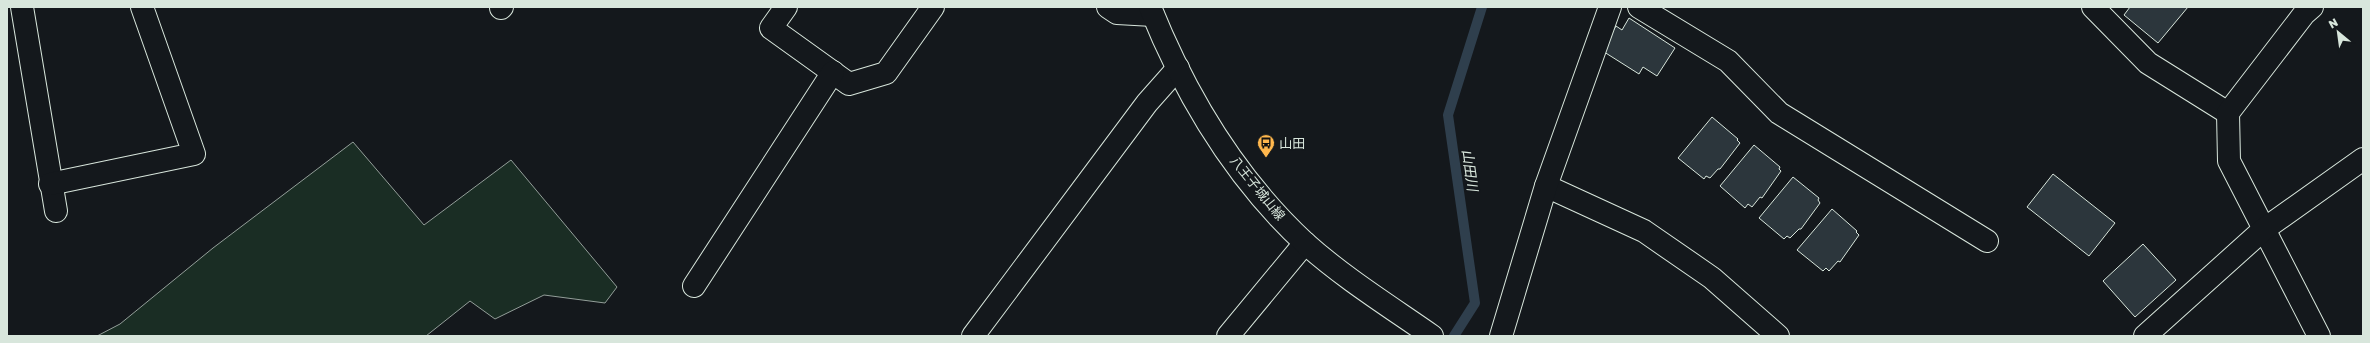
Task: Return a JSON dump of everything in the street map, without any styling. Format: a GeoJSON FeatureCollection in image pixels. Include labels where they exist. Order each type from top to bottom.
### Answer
{"type":"FeatureCollection","features":[{"type":"Feature","properties":{"kind":"street"},"geometry":{"type":"LineString","coordinates":[[22,7],[50,184],[56,211]]}},
{"type":"Feature","properties":{"kind":"street"},"geometry":{"type":"LineString","coordinates":[[50,184],[194,154],[142,7]]}},
{"type":"Feature","properties":{"kind":"street"},"geometry":{"type":"LineString","coordinates":[[786,7],[771,28],[849,84],[886,73],[933,7]]}},
{"type":"Feature","properties":{"kind":"street"},"geometry":{"type":"LineString","coordinates":[[1108,7],[1117,14],[1152,11]]}},
{"type":"Feature","properties":{"kind":"street"},"geometry":{"type":"LineString","coordinates":[[1501,336],[1546,186],[1610,7]]}},
{"type":"Feature","properties":{"kind":"street"},"geometry":{"type":"LineString","coordinates":[[1639,7],[1728,61],[1779,113],[1987,241]]}},
{"type":"Feature","properties":{"kind":"street"},"geometry":{"type":"LineString","coordinates":[[2093,7],[2148,63],[2228,113]]}},
{"type":"Feature","properties":{"kind":"street"},"geometry":{"type":"LineString","coordinates":[[2306,9],[2228,113],[2229,161],[2263,230],[2319,336]]}},
{"type":"Feature","properties":{"kind":"street","name":"八王子城山線"},"geometry":{"type":"LineString","coordinates":[[1152,11],[1178,68],[1206,121],[1249,180],[1305,242],[1352,282],[1424,331]]}},
{"type":"Feature","properties":{"kind":"street"},"geometry":{"type":"LineString","coordinates":[[973,336],[1148,104],[1178,68]]}},
{"type":"Feature","properties":{"kind":"street"},"geometry":{"type":"LineString","coordinates":[[694,286],[833,72]]}},
{"type":"Feature","properties":{"kind":"street"},"geometry":{"type":"LineString","coordinates":[[2145,336],[2263,230],[2363,159]]}},
{"type":"Feature","properties":{"kind":"street"},"geometry":{"type":"LineString","coordinates":[[1546,186],[1644,231],[1712,278],[1778,336]]}},
{"type":"Feature","properties":{"kind":"street"},"geometry":{"type":"LineString","coordinates":[[1228,336],[1305,242]]}},
{"type":"Feature","properties":{"kind":"green space"},"geometry":{"type":"Polygon","coordinates":[[[353,142],[424,225],[511,160],[617,287],[605,303],[544,295],[495,319],[470,301],[426,336],[97,336],[120,324],[213,248],[353,142]]]}},
{"type":"Feature","properties":{"kind":"building"},"geometry":{"type":"Polygon","coordinates":[[[2130,7],[2188,7],[2158,43],[2124,15],[2130,7]]]}},
{"type":"Feature","properties":{"kind":"building"},"geometry":{"type":"Polygon","coordinates":[[[1629,18],[1675,48],[1657,76],[1643,67],[1639,74],[1601,50],[1616,26],[1622,30],[1629,18]]]}},
{"type":"Feature","properties":{"kind":"building"},"geometry":{"type":"Polygon","coordinates":[[[1712,117],[1738,139],[1737,140],[1740,143],[1720,169],[1718,169],[1710,178],[1706,176],[1704,179],[1678,158],[1712,117]]]}},
{"type":"Feature","properties":{"kind":"building"},"geometry":{"type":"Polygon","coordinates":[[[1754,145],[1780,167],[1779,169],[1781,171],[1762,198],[1760,197],[1752,207],[1748,204],[1745,208],[1720,186],[1754,145]]]}},
{"type":"Feature","properties":{"kind":"building"},"geometry":{"type":"Polygon","coordinates":[[[2053,174],[2115,223],[2089,256],[2027,207],[2053,174]]]}},
{"type":"Feature","properties":{"kind":"building"},"geometry":{"type":"Polygon","coordinates":[[[1793,177],[1819,198],[1818,200],[1820,203],[1801,229],[1799,229],[1790,238],[1787,236],[1784,239],[1759,218],[1793,177]]]}},
{"type":"Feature","properties":{"kind":"building"},"geometry":{"type":"Polygon","coordinates":[[[1832,209],[1857,231],[1856,232],[1859,235],[1840,262],[1838,261],[1829,271],[1826,268],[1823,271],[1797,250],[1832,209]]]}},
{"type":"Feature","properties":{"kind":"building"},"geometry":{"type":"Polygon","coordinates":[[[2143,244],[2176,280],[2135,317],[2103,281],[2143,244]]]}},
{"type":"Feature","properties":{"kind":"waterway","name":"山田川"},"geometry":{"type":"LineString","coordinates":[[1454,336],[1475,303],[1448,115],[1482,7]]}},
{"type":"Feature","properties":{"kind":"place","name":"山田"},"geometry":{"type":"Point","coordinates":[1266,158]}}]}
